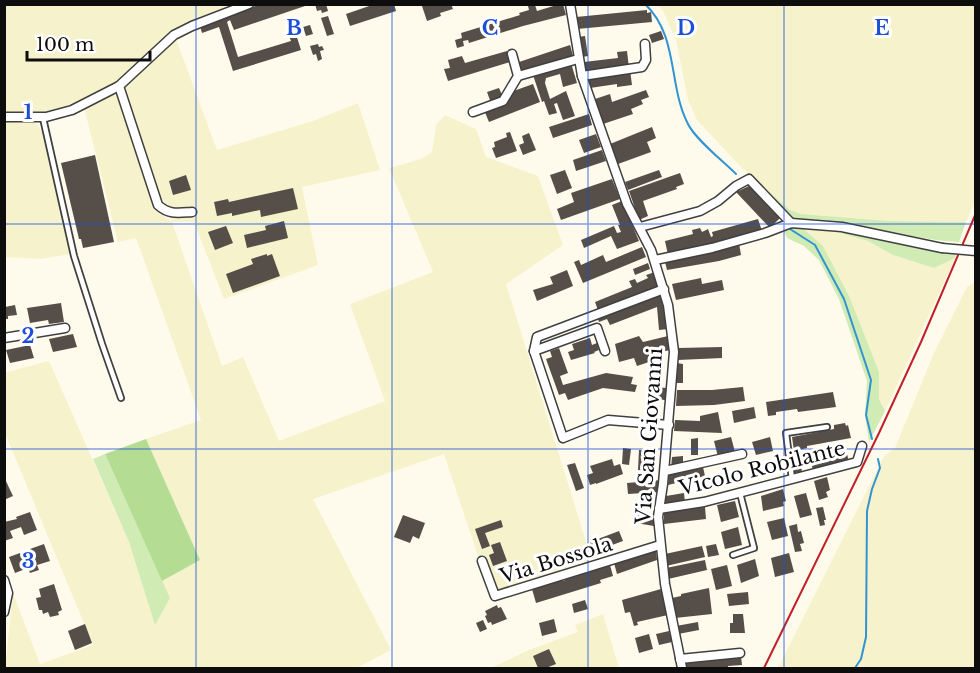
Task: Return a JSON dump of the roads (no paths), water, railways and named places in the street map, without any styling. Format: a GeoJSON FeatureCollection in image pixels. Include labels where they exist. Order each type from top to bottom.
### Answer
{"type":"FeatureCollection","features":[{"type":"Feature","properties":{"kind":"street"},"geometry":{"type":"LineString","coordinates":[[4,117],[43,118],[72,110],[119,86],[174,35],[249,4]]}},
{"type":"Feature","properties":{"kind":"street","name":"Via San Giovanni"},"geometry":{"type":"LineString","coordinates":[[570,4],[582,76],[627,204],[655,260],[668,305],[674,352],[665,471],[658,517],[665,584],[682,669]]}},
{"type":"Feature","properties":{"kind":"street"},"geometry":{"type":"LineString","coordinates":[[582,76],[642,67],[646,60],[645,44]]}},
{"type":"Feature","properties":{"kind":"street"},"geometry":{"type":"LineString","coordinates":[[512,54],[518,76]]}},
{"type":"Feature","properties":{"kind":"street"},"geometry":{"type":"LineString","coordinates":[[473,112],[502,101],[518,76],[578,59]]}},
{"type":"Feature","properties":{"kind":"street"},"geometry":{"type":"LineString","coordinates":[[119,86],[158,205],[165,212],[192,212]]}},
{"type":"Feature","properties":{"kind":"street"},"geometry":{"type":"LineString","coordinates":[[640,227],[700,211],[749,179],[791,223]]}},
{"type":"Feature","properties":{"kind":"street"},"geometry":{"type":"LineString","coordinates":[[655,260],[712,248],[791,223],[842,227],[942,248],[975,251]]}},
{"type":"Feature","properties":{"kind":"street"},"geometry":{"type":"LineString","coordinates":[[664,289],[537,337],[534,351],[563,438],[608,420],[669,425]]}},
{"type":"Feature","properties":{"kind":"street"},"geometry":{"type":"LineString","coordinates":[[4,338],[65,328]]}},
{"type":"Feature","properties":{"kind":"street"},"geometry":{"type":"LineString","coordinates":[[534,351],[597,328],[605,351]]}},
{"type":"Feature","properties":{"kind":"street","name":"Vicolo Robilante"},"geometry":{"type":"LineString","coordinates":[[659,509],[704,502],[857,462],[862,446]]}},
{"type":"Feature","properties":{"kind":"street"},"geometry":{"type":"LineString","coordinates":[[665,471],[742,454]]}},
{"type":"Feature","properties":{"kind":"street","name":"Via Bossola"},"geometry":{"type":"LineString","coordinates":[[482,561],[495,596],[660,546]]}},
{"type":"Feature","properties":{"kind":"street"},"geometry":{"type":"LineString","coordinates":[[4,580],[8,592],[4,612]]}},
{"type":"Feature","properties":{"kind":"street"},"geometry":{"type":"LineString","coordinates":[[680,658],[740,653]]}},
{"type":"Feature","properties":{"kind":"lane"},"geometry":{"type":"LineString","coordinates":[[43,118],[74,255],[121,398]]}},
{"type":"Feature","properties":{"kind":"lane"},"geometry":{"type":"LineString","coordinates":[[792,479],[786,433],[827,427]]}},
{"type":"Feature","properties":{"kind":"lane"},"geometry":{"type":"LineString","coordinates":[[733,555],[754,548],[740,493]]}},
{"type":"Feature","properties":{"kind":"waterway"},"geometry":{"type":"LineString","coordinates":[[645,4],[656,17],[663,31],[682,109],[688,124],[703,143],[736,174]]}},
{"type":"Feature","properties":{"kind":"waterway"},"geometry":{"type":"LineString","coordinates":[[790,229],[815,245],[844,299],[871,380],[866,415],[872,439]]}},
{"type":"Feature","properties":{"kind":"waterway"},"geometry":{"type":"LineString","coordinates":[[855,668],[861,659],[866,637],[867,511],[880,468],[878,459]]}},
{"type":"Feature","properties":{"kind":"railway"},"geometry":{"type":"LineString","coordinates":[[764,668],[879,433],[976,213]]}}]}
